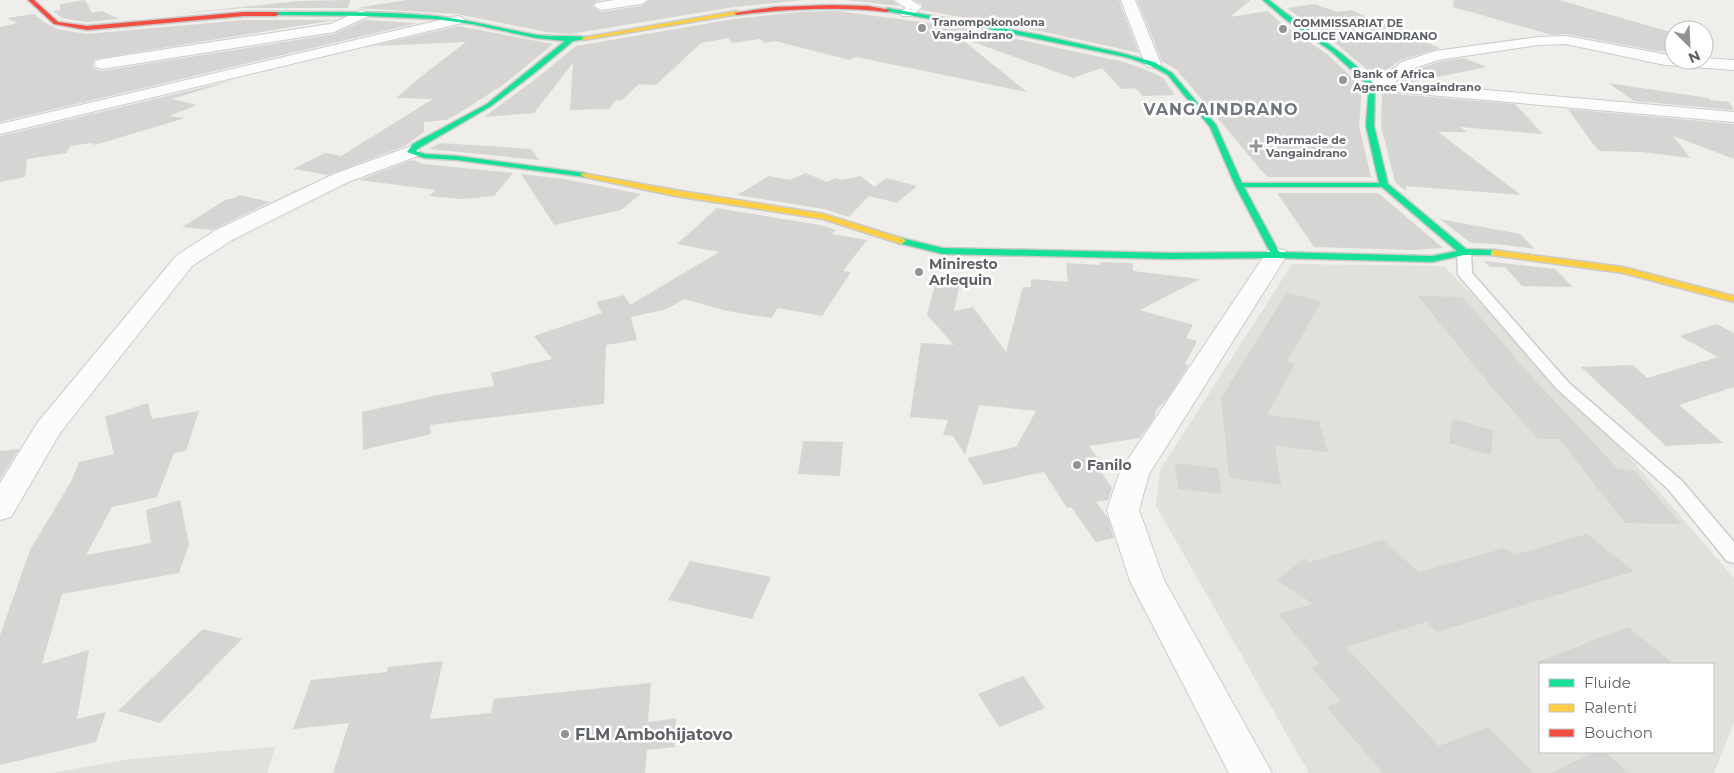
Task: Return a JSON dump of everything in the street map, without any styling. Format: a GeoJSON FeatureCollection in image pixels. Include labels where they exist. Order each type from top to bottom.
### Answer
{"type":"FeatureCollection","features":[{"type":"Feature","properties":{"kind":"main road"},"geometry":{"type":"LineString","coordinates":[[31,0],[34,1],[50,21],[71,27],[87,28],[244,14],[362,14],[457,20],[547,38],[570,40],[734,13],[791,6],[837,5],[907,13],[1045,38],[1153,64],[1170,74],[1213,128],[1239,185],[1276,255]]}},
{"type":"Feature","properties":{"kind":"main road"},"geometry":{"type":"LineString","coordinates":[[1266,0],[1287,18],[1333,50],[1372,85],[1370,126],[1384,185],[1464,252]]}},
{"type":"Feature","properties":{"kind":"main road"},"geometry":{"type":"LineString","coordinates":[[570,40],[540,66],[487,106],[460,124],[416,146],[411,152],[424,156],[457,158],[564,172],[675,193],[824,217],[886,237],[943,252],[1170,256],[1276,255],[1432,259],[1464,252],[1497,253],[1581,263],[1632,272],[1734,299]]}},
{"type":"Feature","properties":{"kind":"main road"},"geometry":{"type":"LineString","coordinates":[[1239,185],[1384,185]]}},
{"type":"Feature","properties":{"kind":"street"},"geometry":{"type":"LineString","coordinates":[[601,6],[641,0]]}},
{"type":"Feature","properties":{"kind":"street"},"geometry":{"type":"LineString","coordinates":[[900,0],[915,7],[907,13]]}},
{"type":"Feature","properties":{"kind":"street"},"geometry":{"type":"LineString","coordinates":[[1128,0],[1153,64]]}},
{"type":"Feature","properties":{"kind":"street"},"geometry":{"type":"LineString","coordinates":[[102,64],[334,28],[362,14]]}},
{"type":"Feature","properties":{"kind":"street"},"geometry":{"type":"LineString","coordinates":[[0,129],[457,20]]}},
{"type":"Feature","properties":{"kind":"street"},"geometry":{"type":"LineString","coordinates":[[1372,85],[1386,81],[1408,65],[1435,56],[1538,41],[1566,40],[1626,54],[1665,60],[1734,65]]}},
{"type":"Feature","properties":{"kind":"street"},"geometry":{"type":"LineString","coordinates":[[1372,85],[1734,117]]}},
{"type":"Feature","properties":{"kind":"street"},"geometry":{"type":"LineString","coordinates":[[0,509],[48,429],[184,261],[224,235],[341,178],[411,152]]}},
{"type":"Feature","properties":{"kind":"street"},"geometry":{"type":"LineString","coordinates":[[1251,773],[1147,581],[1123,510],[1134,474],[1276,255]]}},
{"type":"Feature","properties":{"kind":"lane"},"geometry":{"type":"LineString","coordinates":[[1464,252],[1465,274],[1563,386],[1674,485],[1734,556]]}},
{"type":"Feature","properties":{"kind":"shaded area"},"geometry":{"type":"Polygon","coordinates":[[[1292,264],[1444,266],[1623,450],[1734,578],[1734,722],[1714,773],[1309,773],[1156,506],[1160,470],[1292,264]]]}},
{"type":"Feature","properties":{"kind":"shaded area"},"geometry":{"type":"Polygon","coordinates":[[[275,747],[267,773],[51,773],[131,759],[275,747]]]}},
{"type":"Feature","properties":{"kind":"building"},"geometry":{"type":"Polygon","coordinates":[[[85,0],[92,13],[102,11],[119,19],[87,22],[62,18],[53,11],[60,10],[60,4],[85,0]]]}},
{"type":"Feature","properties":{"kind":"building"},"geometry":{"type":"Polygon","coordinates":[[[350,0],[348,8],[244,8],[166,15],[299,1],[350,0]]]}},
{"type":"Feature","properties":{"kind":"building"},"geometry":{"type":"Polygon","coordinates":[[[407,0],[603,0],[596,1],[592,6],[601,12],[641,6],[650,0],[804,0],[734,7],[570,34],[547,32],[457,14],[356,8],[407,0]]]}},
{"type":"Feature","properties":{"kind":"building"},"geometry":{"type":"Polygon","coordinates":[[[845,0],[892,0],[900,6],[845,0]]]}},
{"type":"Feature","properties":{"kind":"building"},"geometry":{"type":"Polygon","coordinates":[[[914,0],[1119,0],[1139,53],[1045,32],[922,10],[923,5],[914,0]]]}},
{"type":"Feature","properties":{"kind":"building"},"geometry":{"type":"Polygon","coordinates":[[[1137,0],[1251,0],[1230,17],[1268,11],[1281,23],[1327,54],[1362,87],[1359,126],[1371,177],[1267,177],[1177,70],[1162,61],[1137,0]]]}},
{"type":"Feature","properties":{"kind":"building"},"geometry":{"type":"Polygon","coordinates":[[[1454,0],[1559,0],[1664,30],[1664,51],[1566,34],[1552,35],[1453,7],[1454,0]]]}},
{"type":"Feature","properties":{"kind":"building"},"geometry":{"type":"Polygon","coordinates":[[[1315,4],[1337,12],[1351,10],[1440,48],[1401,60],[1376,77],[1339,46],[1287,8],[1315,4]]]}},
{"type":"Feature","properties":{"kind":"building"},"geometry":{"type":"Polygon","coordinates":[[[837,11],[959,27],[1124,62],[1163,78],[1175,95],[1143,96],[1135,88],[1121,89],[1102,68],[1073,78],[959,37],[1027,92],[856,57],[850,60],[775,41],[765,43],[760,39],[733,43],[728,38],[701,43],[656,85],[639,84],[621,101],[616,100],[609,109],[570,110],[573,63],[534,113],[484,117],[537,78],[576,46],[734,19],[799,12],[837,11]]]}},
{"type":"Feature","properties":{"kind":"building"},"geometry":{"type":"Polygon","coordinates":[[[34,14],[57,29],[87,34],[244,20],[335,20],[95,59],[92,65],[95,69],[102,71],[334,34],[365,20],[418,23],[0,122],[0,27],[17,23],[7,18],[34,14]]]}},
{"type":"Feature","properties":{"kind":"building"},"geometry":{"type":"Polygon","coordinates":[[[458,26],[553,44],[503,85],[461,112],[446,120],[424,122],[424,132],[405,146],[328,175],[293,169],[325,153],[341,156],[433,99],[396,98],[466,42],[372,46],[458,26]]]}},
{"type":"Feature","properties":{"kind":"building"},"geometry":{"type":"Polygon","coordinates":[[[1464,58],[1487,67],[1412,82],[1400,81],[1415,70],[1438,62],[1464,58]]]}},
{"type":"Feature","properties":{"kind":"building"},"geometry":{"type":"Polygon","coordinates":[[[234,80],[172,99],[197,105],[169,116],[185,118],[95,145],[92,143],[70,146],[66,153],[27,159],[25,177],[0,182],[0,136],[234,80]]]}},
{"type":"Feature","properties":{"kind":"building"},"geometry":{"type":"Polygon","coordinates":[[[1608,83],[1729,102],[1734,110],[1634,101],[1608,83]]]}},
{"type":"Feature","properties":{"kind":"building"},"geometry":{"type":"Polygon","coordinates":[[[1382,93],[1515,104],[1543,134],[1460,127],[1467,132],[1438,132],[1521,195],[1406,186],[1406,191],[1395,182],[1381,126],[1382,93]]]}},
{"type":"Feature","properties":{"kind":"building"},"geometry":{"type":"Polygon","coordinates":[[[1568,109],[1734,124],[1734,159],[1673,136],[1690,158],[1642,152],[1600,151],[1568,109]]]}},
{"type":"Feature","properties":{"kind":"building"},"geometry":{"type":"Polygon","coordinates":[[[440,143],[531,149],[539,160],[429,149],[440,143]]]}},
{"type":"Feature","properties":{"kind":"building"},"geometry":{"type":"Polygon","coordinates":[[[412,160],[424,164],[513,173],[494,196],[461,199],[429,196],[436,190],[359,180],[412,160]]]}},
{"type":"Feature","properties":{"kind":"building"},"geometry":{"type":"Polygon","coordinates":[[[806,173],[827,182],[836,178],[842,180],[861,176],[874,187],[886,178],[917,186],[897,203],[869,196],[849,217],[824,209],[737,195],[769,176],[790,180],[806,173]]]}},
{"type":"Feature","properties":{"kind":"building"},"geometry":{"type":"Polygon","coordinates":[[[521,174],[564,179],[641,194],[621,210],[554,225],[521,174]]]}},
{"type":"Feature","properties":{"kind":"building"},"geometry":{"type":"Polygon","coordinates":[[[1277,193],[1378,193],[1443,248],[1413,250],[1314,247],[1277,193]]]}},
{"type":"Feature","properties":{"kind":"building"},"geometry":{"type":"Polygon","coordinates":[[[240,195],[270,202],[212,230],[182,227],[227,199],[240,195]]]}},
{"type":"Feature","properties":{"kind":"building"},"geometry":{"type":"Polygon","coordinates":[[[717,208],[820,225],[836,230],[832,234],[867,240],[843,271],[851,272],[822,316],[778,308],[771,318],[727,311],[684,299],[667,309],[631,317],[637,340],[606,345],[604,404],[430,425],[431,434],[363,450],[362,412],[443,394],[494,386],[491,373],[552,359],[534,336],[602,313],[596,302],[624,295],[630,305],[719,252],[677,244],[717,208]]]}},
{"type":"Feature","properties":{"kind":"building"},"geometry":{"type":"Polygon","coordinates":[[[1440,219],[1520,234],[1535,249],[1471,243],[1440,219]]]}},
{"type":"Feature","properties":{"kind":"building"},"geometry":{"type":"Polygon","coordinates":[[[1484,261],[1555,269],[1573,287],[1522,286],[1505,267],[1490,267],[1484,261]]]}},
{"type":"Feature","properties":{"kind":"building"},"geometry":{"type":"Polygon","coordinates":[[[1100,262],[1133,263],[1133,271],[1200,279],[1140,310],[1193,325],[1186,338],[1197,341],[1185,364],[1189,365],[1167,399],[1156,410],[1154,418],[1140,438],[1089,446],[1101,463],[1096,464],[1112,488],[1108,500],[1096,502],[1108,518],[1114,538],[1096,542],[1071,507],[1067,508],[1044,472],[984,485],[967,458],[1016,447],[1036,411],[979,405],[965,455],[953,436],[943,435],[948,420],[910,417],[921,343],[954,345],[927,315],[936,281],[960,283],[954,311],[973,307],[1006,352],[1023,287],[1031,287],[1031,279],[1068,282],[1066,263],[1101,265],[1100,262]]]}},
{"type":"Feature","properties":{"kind":"building"},"geometry":{"type":"Polygon","coordinates":[[[1287,292],[1321,302],[1287,362],[1295,364],[1267,415],[1319,421],[1328,452],[1275,446],[1281,485],[1229,478],[1221,398],[1287,292]]]}},
{"type":"Feature","properties":{"kind":"building"},"geometry":{"type":"Polygon","coordinates":[[[1418,296],[1462,297],[1517,359],[1515,359],[1618,469],[1634,470],[1681,524],[1625,523],[1559,439],[1538,439],[1489,384],[1418,296]]]}},
{"type":"Feature","properties":{"kind":"building"},"geometry":{"type":"Polygon","coordinates":[[[1717,324],[1734,333],[1734,387],[1679,405],[1723,443],[1666,446],[1581,367],[1633,365],[1647,378],[1718,357],[1679,336],[1717,324]]]}},
{"type":"Feature","properties":{"kind":"building"},"geometry":{"type":"Polygon","coordinates":[[[148,403],[152,419],[199,411],[186,451],[174,453],[157,497],[112,507],[86,555],[151,543],[146,510],[180,500],[189,544],[179,573],[62,594],[42,664],[89,650],[77,719],[106,712],[96,742],[0,765],[0,635],[30,550],[72,480],[79,462],[114,454],[105,417],[148,403]]]}},
{"type":"Feature","properties":{"kind":"building"},"geometry":{"type":"Polygon","coordinates":[[[1452,419],[1493,430],[1491,455],[1449,443],[1452,419]]]}},
{"type":"Feature","properties":{"kind":"building"},"geometry":{"type":"Polygon","coordinates":[[[803,441],[843,442],[840,476],[798,474],[803,441]]]}},
{"type":"Feature","properties":{"kind":"building"},"geometry":{"type":"Polygon","coordinates":[[[19,449],[0,479],[0,451],[19,449]]]}},
{"type":"Feature","properties":{"kind":"building"},"geometry":{"type":"Polygon","coordinates":[[[1175,463],[1218,468],[1222,494],[1178,489],[1175,463]]]}},
{"type":"Feature","properties":{"kind":"building"},"geometry":{"type":"Polygon","coordinates":[[[1587,534],[1634,571],[1437,632],[1427,622],[1346,647],[1439,746],[1488,727],[1534,773],[1383,773],[1326,707],[1341,701],[1311,667],[1320,664],[1278,614],[1313,604],[1277,580],[1304,558],[1310,562],[1383,540],[1419,572],[1505,548],[1514,555],[1587,534]]]}},
{"type":"Feature","properties":{"kind":"building"},"geometry":{"type":"Polygon","coordinates":[[[690,561],[771,577],[752,619],[668,600],[690,561]]]}},
{"type":"Feature","properties":{"kind":"building"},"geometry":{"type":"Polygon","coordinates":[[[1628,627],[1673,663],[1538,664],[1537,662],[1628,627]]]}},
{"type":"Feature","properties":{"kind":"building"},"geometry":{"type":"Polygon","coordinates":[[[203,629],[242,639],[160,723],[118,711],[203,629]]]}},
{"type":"Feature","properties":{"kind":"building"},"geometry":{"type":"Polygon","coordinates":[[[443,661],[430,719],[491,713],[494,699],[651,683],[648,722],[676,718],[675,747],[647,750],[645,773],[333,773],[349,723],[293,729],[311,680],[387,672],[388,667],[443,661]]]}},
{"type":"Feature","properties":{"kind":"building"},"geometry":{"type":"Polygon","coordinates":[[[1023,676],[1045,708],[999,727],[978,694],[1023,676]]]}},
{"type":"Feature","properties":{"kind":"building"},"geometry":{"type":"Polygon","coordinates":[[[1592,753],[1606,753],[1629,773],[1551,773],[1592,753]]]}},
{"type":"Feature","properties":{"kind":"traffic: fast"},"geometry":{"type":"LineString","coordinates":[[1266,0],[1287,18],[1333,50],[1372,85],[1370,126],[1384,185],[1464,252]]}},
{"type":"Feature","properties":{"kind":"traffic: fast"},"geometry":{"type":"LineString","coordinates":[[887,10],[989,27],[1121,54],[1161,68],[1170,74],[1213,127],[1239,185],[1276,255]]}},
{"type":"Feature","properties":{"kind":"traffic: fast"},"geometry":{"type":"LineString","coordinates":[[276,14],[411,16],[472,22],[536,36],[568,39],[584,38]]}},
{"type":"Feature","properties":{"kind":"traffic: fast"},"geometry":{"type":"LineString","coordinates":[[570,40],[489,105],[416,146],[411,152],[424,156],[457,158],[585,175]]}},
{"type":"Feature","properties":{"kind":"traffic: fast"},"geometry":{"type":"LineString","coordinates":[[1239,185],[1384,185]]}},
{"type":"Feature","properties":{"kind":"traffic: fast"},"geometry":{"type":"LineString","coordinates":[[901,241],[943,251],[1170,256],[1276,255],[1432,259],[1464,252],[1494,253]]}},
{"type":"Feature","properties":{"kind":"traffic: slow"},"geometry":{"type":"LineString","coordinates":[[584,38],[737,13]]}},
{"type":"Feature","properties":{"kind":"traffic: slow"},"geometry":{"type":"LineString","coordinates":[[585,175],[675,193],[824,217],[901,241]]}},
{"type":"Feature","properties":{"kind":"traffic: slow"},"geometry":{"type":"LineString","coordinates":[[1494,253],[1623,270],[1734,299]]}},
{"type":"Feature","properties":{"kind":"traffic: jam"},"geometry":{"type":"LineString","coordinates":[[31,0],[56,23],[87,28],[244,14],[276,14]]}},
{"type":"Feature","properties":{"kind":"traffic: jam"},"geometry":{"type":"LineString","coordinates":[[737,13],[812,7],[887,10]]}},
{"type":"Feature","properties":{"kind":"place","name":"Tranompokonolona Vangaindrano"},"geometry":{"type":"Point","coordinates":[922,28]}},
{"type":"Feature","properties":{"kind":"place","name":"COMMISSARIAT DE POLICE VANGAINDRANO"},"geometry":{"type":"Point","coordinates":[1283,29]}},
{"type":"Feature","properties":{"kind":"place","name":"Bank of Africa Agence Vangaindrano"},"geometry":{"type":"Point","coordinates":[1343,80]}},
{"type":"Feature","properties":{"kind":"place","name":"Pharmacie de Vangaindrano"},"geometry":{"type":"Point","coordinates":[1256,146]}},
{"type":"Feature","properties":{"kind":"place","name":"Miniresto Arlequin"},"geometry":{"type":"Point","coordinates":[919,272]}},
{"type":"Feature","properties":{"kind":"place","name":"Fanilo"},"geometry":{"type":"Point","coordinates":[1077,465]}},
{"type":"Feature","properties":{"kind":"place","name":"FLM Ambohijatovo"},"geometry":{"type":"Point","coordinates":[565,734]}},
{"type":"Feature","properties":{"kind":"district","name":"VANGAINDRANO"},"geometry":{"type":"Point","coordinates":[1221,109]}}]}
